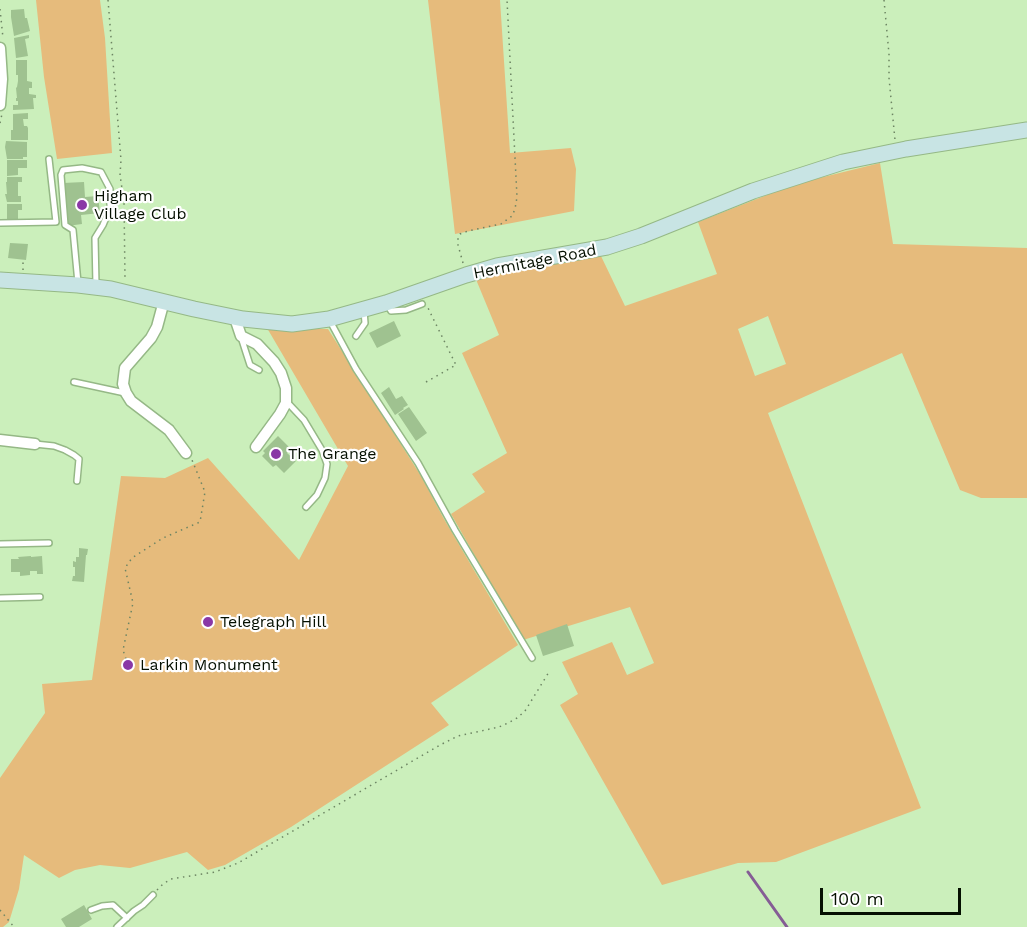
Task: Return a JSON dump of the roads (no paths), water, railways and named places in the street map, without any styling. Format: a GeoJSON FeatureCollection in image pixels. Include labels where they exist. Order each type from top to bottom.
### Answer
{"type":"FeatureCollection","features":[{"type":"Feature","properties":{"kind":"street"},"geometry":{"type":"LineString","coordinates":[[0,48],[2,79],[0,105]]}},
{"type":"Feature","properties":{"kind":"street","name":"Hermitage Road"},"geometry":{"type":"LineString","coordinates":[[0,280],[96,287],[236,318],[292,324],[329,320],[497,266],[607,247],[641,236],[753,191],[843,162],[1027,130]]}},
{"type":"Feature","properties":{"kind":"street"},"geometry":{"type":"LineString","coordinates":[[164,302],[157,327],[151,338],[125,369],[123,382],[126,393],[133,403],[168,430],[186,453]]}},
{"type":"Feature","properties":{"kind":"street"},"geometry":{"type":"LineString","coordinates":[[236,318],[240,336],[256,344],[273,362],[281,373],[286,388],[286,400],[280,414],[256,447]]}},
{"type":"Feature","properties":{"kind":"street"},"geometry":{"type":"LineString","coordinates":[[0,440],[35,444]]}},
{"type":"Feature","properties":{"kind":"lane"},"geometry":{"type":"LineString","coordinates":[[0,223],[56,222],[50,159]]}},
{"type":"Feature","properties":{"kind":"lane"},"geometry":{"type":"LineString","coordinates":[[78,285],[73,230],[65,225],[61,175],[63,170],[82,168],[101,172],[110,189],[110,208],[95,238],[96,287]]}},
{"type":"Feature","properties":{"kind":"lane"},"geometry":{"type":"LineString","coordinates":[[386,303],[391,311],[406,310],[422,304]]}},
{"type":"Feature","properties":{"kind":"lane"},"geometry":{"type":"LineString","coordinates":[[356,336],[365,323],[364,309]]}},
{"type":"Feature","properties":{"kind":"lane"},"geometry":{"type":"LineString","coordinates":[[329,320],[356,369],[418,463],[455,530],[532,658]]}},
{"type":"Feature","properties":{"kind":"lane"},"geometry":{"type":"LineString","coordinates":[[240,336],[250,365],[259,370]]}},
{"type":"Feature","properties":{"kind":"lane"},"geometry":{"type":"LineString","coordinates":[[74,382],[126,393]]}},
{"type":"Feature","properties":{"kind":"lane"},"geometry":{"type":"LineString","coordinates":[[286,400],[304,420],[322,450],[327,464],[325,478],[306,507]]}},
{"type":"Feature","properties":{"kind":"lane"},"geometry":{"type":"LineString","coordinates":[[35,444],[54,446],[79,459],[77,481]]}},
{"type":"Feature","properties":{"kind":"lane"},"geometry":{"type":"LineString","coordinates":[[0,544],[49,543]]}},
{"type":"Feature","properties":{"kind":"lane"},"geometry":{"type":"LineString","coordinates":[[0,598],[40,597]]}},
{"type":"Feature","properties":{"kind":"lane"},"geometry":{"type":"LineString","coordinates":[[117,927],[153,895]]}},
{"type":"Feature","properties":{"kind":"lane"},"geometry":{"type":"LineString","coordinates":[[91,910],[113,905],[127,918]]}},
{"type":"Feature","properties":{"kind":"waterway"},"geometry":{"type":"LineString","coordinates":[[748,872],[787,927]]}},
{"type":"Feature","properties":{"kind":"place","name":"Higham Village Club"},"geometry":{"type":"Point","coordinates":[82,205]}},
{"type":"Feature","properties":{"kind":"place","name":"The Grange"},"geometry":{"type":"Point","coordinates":[276,454]}},
{"type":"Feature","properties":{"kind":"place","name":"Telegraph Hill"},"geometry":{"type":"Point","coordinates":[208,622]}},
{"type":"Feature","properties":{"kind":"place","name":"Larkin Monument"},"geometry":{"type":"Point","coordinates":[128,665]}}]}
